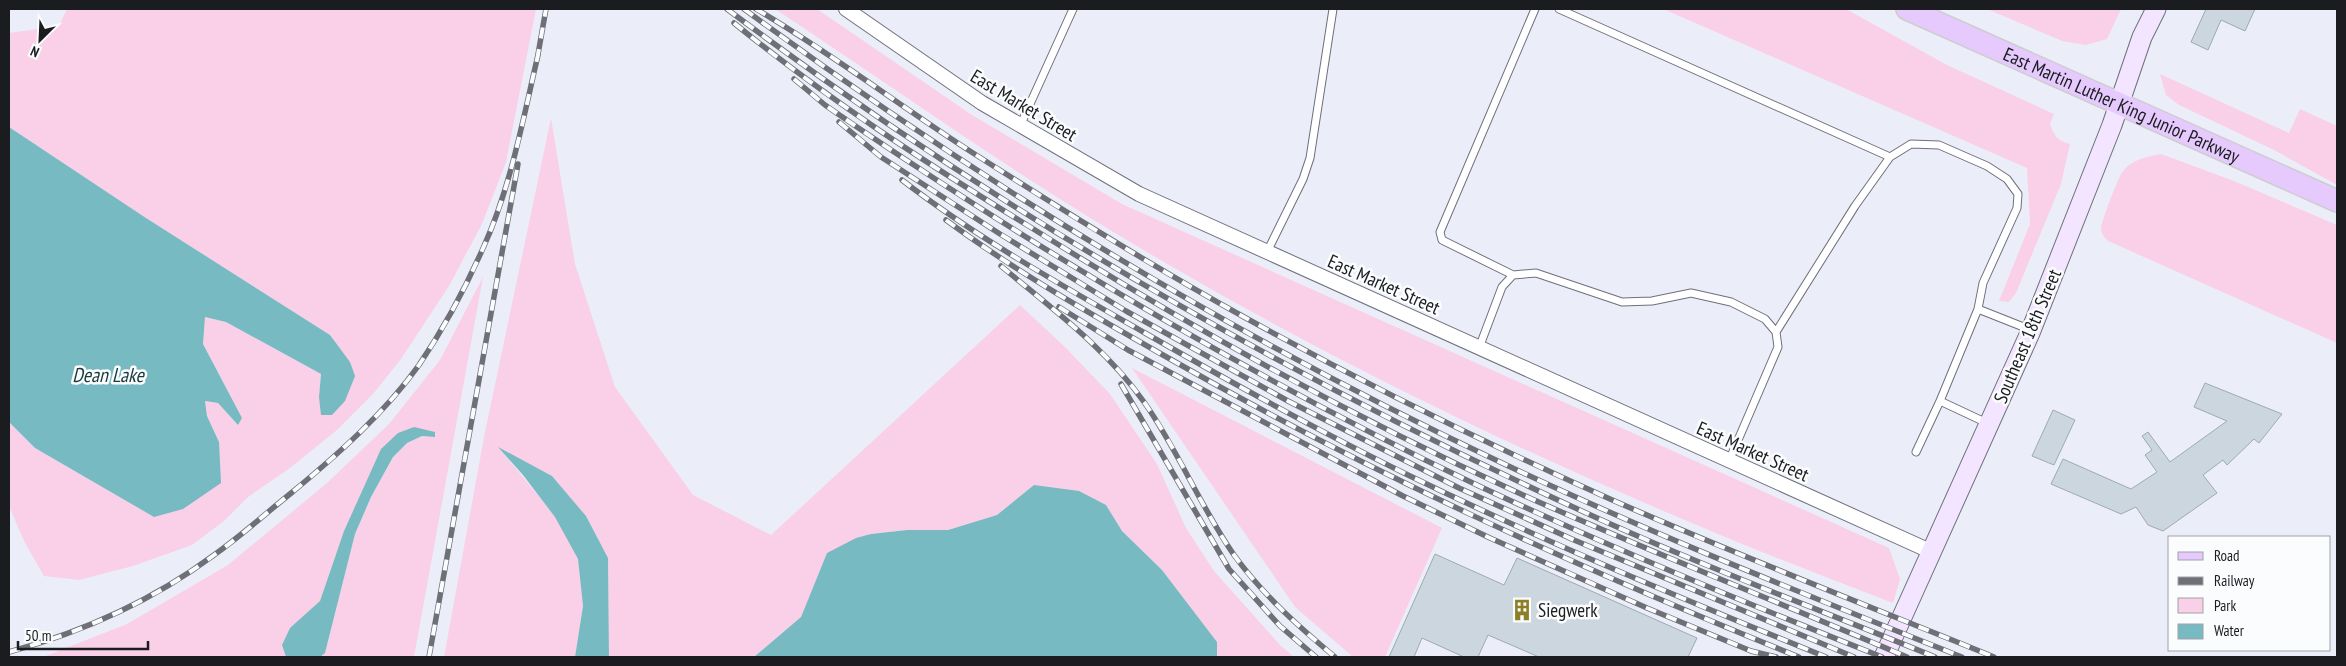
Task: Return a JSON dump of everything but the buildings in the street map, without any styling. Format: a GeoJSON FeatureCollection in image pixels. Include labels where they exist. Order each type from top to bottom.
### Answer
{"type":"FeatureCollection","features":[{"type":"Feature","properties":{"kind":"main road","name":"East Martin Luther King Junior Parkway"},"geometry":{"type":"LineString","coordinates":[[1907,9],[2337,202]]}},
{"type":"Feature","properties":{"kind":"street","name":"East Market Street"},"geometry":{"type":"LineString","coordinates":[[846,9],[982,103],[1139,194],[1930,551]]}},
{"type":"Feature","properties":{"kind":"street","name":"Southeast 18th Street"},"geometry":{"type":"LineString","coordinates":[[1884,657],[1930,551],[2032,330],[2120,103],[2142,37],[2156,9]]}},
{"type":"Feature","properties":{"kind":"lane"},"geometry":{"type":"LineString","coordinates":[[1020,126],[1073,9]]}},
{"type":"Feature","properties":{"kind":"lane"},"geometry":{"type":"LineString","coordinates":[[1267,252],[1310,158],[1333,9]]}},
{"type":"Feature","properties":{"kind":"lane"},"geometry":{"type":"LineString","coordinates":[[1536,9],[1440,232],[1442,240],[1513,275],[1536,273],[1622,302],[1652,301],[1692,293],[1731,302],[1764,319],[1776,332],[1778,347],[1729,461]]}},
{"type":"Feature","properties":{"kind":"lane"},"geometry":{"type":"LineString","coordinates":[[1559,9],[1890,158]]}},
{"type":"Feature","properties":{"kind":"lane"},"geometry":{"type":"LineString","coordinates":[[1776,332],[1855,206],[1890,158],[1912,144],[1939,145],[1987,166],[2007,179],[2018,194],[2017,208],[1983,283],[1978,309],[1940,401],[1916,452]]}},
{"type":"Feature","properties":{"kind":"lane"},"geometry":{"type":"LineString","coordinates":[[1479,348],[1502,287],[1513,275]]}},
{"type":"Feature","properties":{"kind":"lane"},"geometry":{"type":"LineString","coordinates":[[1978,309],[2032,330]]}},
{"type":"Feature","properties":{"kind":"lane"},"geometry":{"type":"LineString","coordinates":[[1940,401],[1989,424]]}},
{"type":"Feature","properties":{"kind":"green space"},"geometry":{"type":"Polygon","coordinates":[[[67,9],[536,9],[506,162],[482,224],[449,286],[401,359],[373,394],[337,430],[290,468],[248,497],[224,521],[192,545],[133,566],[79,580],[44,576],[25,543],[9,506],[9,422],[35,448],[154,517],[219,442],[207,416],[205,401],[218,403],[238,425],[242,418],[203,344],[205,317],[226,322],[321,374],[319,397],[334,341],[330,335],[146,218],[9,127],[9,33],[59,26],[67,9]]]}},
{"type":"Feature","properties":{"kind":"green space"},"geometry":{"type":"Polygon","coordinates":[[[775,9],[817,9],[972,115],[1122,204],[1889,548],[1900,579],[1893,603],[1691,523],[1592,480],[1395,387],[1299,337],[1204,285],[1067,204],[775,9]]]}},
{"type":"Feature","properties":{"kind":"green space"},"geometry":{"type":"Polygon","coordinates":[[[1663,9],[1846,9],[1947,65],[2054,114],[2050,124],[2053,132],[2059,140],[2070,144],[2061,184],[2016,293],[2009,302],[1999,301],[2030,224],[2027,168],[1663,9]]]}},
{"type":"Feature","properties":{"kind":"green space"},"geometry":{"type":"Polygon","coordinates":[[[1987,9],[2121,9],[2107,39],[2086,45],[2062,41],[1987,9]]]}},
{"type":"Feature","properties":{"kind":"green space"},"geometry":{"type":"Polygon","coordinates":[[[2160,74],[2289,133],[2300,109],[2337,126],[2337,185],[2274,150],[2179,105],[2166,95],[2160,74]]]}},
{"type":"Feature","properties":{"kind":"green space"},"geometry":{"type":"Polygon","coordinates":[[[551,118],[575,264],[615,387],[693,495],[771,535],[1020,305],[1065,347],[1110,394],[1157,464],[1186,528],[1214,571],[1280,645],[1294,657],[1217,657],[1217,642],[1162,570],[1122,531],[1106,505],[1034,485],[997,515],[948,530],[907,530],[871,534],[827,553],[801,617],[754,657],[609,657],[608,558],[586,516],[552,476],[499,448],[556,517],[578,559],[583,606],[575,657],[444,657],[484,437],[551,118]]]}},
{"type":"Feature","properties":{"kind":"green space"},"geometry":{"type":"Polygon","coordinates":[[[2161,154],[2234,181],[2337,225],[2337,343],[2108,241],[2103,236],[2102,224],[2114,189],[2123,171],[2135,161],[2161,154]]]}},
{"type":"Feature","properties":{"kind":"green space"},"geometry":{"type":"Polygon","coordinates":[[[483,277],[414,657],[320,657],[325,653],[355,534],[371,497],[393,457],[407,443],[422,436],[435,437],[398,433],[344,531],[320,601],[282,645],[286,657],[43,657],[127,624],[228,565],[327,483],[389,424],[440,360],[483,277]]]}},
{"type":"Feature","properties":{"kind":"green space"},"geometry":{"type":"Polygon","coordinates":[[[1132,368],[1442,528],[1385,657],[1353,657],[1295,607],[1132,368]]]}},
{"type":"Feature","properties":{"kind":"water","name":"Dean Lake"},"geometry":{"type":"Polygon","coordinates":[[[9,127],[146,218],[330,335],[350,362],[355,376],[345,401],[332,415],[321,415],[319,397],[321,374],[226,322],[205,317],[203,344],[242,418],[238,425],[218,403],[205,401],[207,416],[219,442],[221,483],[183,509],[154,517],[35,448],[9,422],[9,127]]]}},
{"type":"Feature","properties":{"kind":"water"},"geometry":{"type":"Polygon","coordinates":[[[414,427],[435,432],[435,437],[422,436],[407,443],[393,457],[371,497],[355,534],[325,653],[320,657],[286,657],[282,645],[290,628],[320,601],[344,531],[381,449],[398,433],[414,427]]]}},
{"type":"Feature","properties":{"kind":"water"},"geometry":{"type":"Polygon","coordinates":[[[498,447],[552,476],[586,516],[608,558],[609,657],[575,657],[583,606],[578,559],[555,517],[523,475],[498,447]]]}},
{"type":"Feature","properties":{"kind":"water"},"geometry":{"type":"Polygon","coordinates":[[[1034,485],[1079,491],[1106,505],[1122,531],[1162,570],[1217,642],[1217,657],[754,657],[801,617],[827,553],[856,538],[871,534],[907,530],[948,530],[997,515],[1034,485]]]}},
{"type":"Feature","properties":{"kind":"railway"},"geometry":{"type":"LineString","coordinates":[[537,60],[546,9]]}},
{"type":"Feature","properties":{"kind":"railway"},"geometry":{"type":"LineString","coordinates":[[727,9],[828,82],[930,152],[1035,219],[1250,345],[1471,459],[1584,512],[1715,569],[1935,657]]}},
{"type":"Feature","properties":{"kind":"railway"},"geometry":{"type":"LineString","coordinates":[[744,9],[925,136],[1017,196],[1206,310],[1303,363],[1401,414],[1557,489],[1730,563],[1962,657]]}},
{"type":"Feature","properties":{"kind":"railway"},"geometry":{"type":"LineString","coordinates":[[756,9],[811,43],[973,153],[1141,258],[1210,298],[1379,389],[1517,456],[1658,520],[1994,657]]}},
{"type":"Feature","properties":{"kind":"railway"},"geometry":{"type":"LineString","coordinates":[[734,23],[841,104],[952,178],[1087,262],[1270,368],[1396,434],[1523,495],[1907,657]]}},
{"type":"Feature","properties":{"kind":"railway"},"geometry":{"type":"LineString","coordinates":[[9,652],[90,625],[141,601],[190,572],[234,540],[307,480],[359,434],[391,400],[419,365],[437,337],[462,292],[484,246],[509,176],[538,55]]}},
{"type":"Feature","properties":{"kind":"railway"},"geometry":{"type":"LineString","coordinates":[[794,79],[825,105],[854,125],[1005,224],[1159,317],[1317,405],[1479,486],[1579,531],[1730,596],[1882,657]]}},
{"type":"Feature","properties":{"kind":"railway"},"geometry":{"type":"LineString","coordinates":[[839,122],[881,157],[1000,234],[1126,311],[1288,401],[1459,488],[1574,540],[1854,657]]}},
{"type":"Feature","properties":{"kind":"railway"},"geometry":{"type":"LineString","coordinates":[[429,657],[518,164]]}},
{"type":"Feature","properties":{"kind":"railway"},"geometry":{"type":"LineString","coordinates":[[902,180],[990,242],[1052,279],[1210,370],[1342,441],[1460,500],[1563,547],[1826,657]]}},
{"type":"Feature","properties":{"kind":"railway"},"geometry":{"type":"LineString","coordinates":[[946,220],[1025,274],[1080,307],[1240,398],[1318,439],[1397,479],[1555,553],[1799,657]]}},
{"type":"Feature","properties":{"kind":"railway"},"geometry":{"type":"LineString","coordinates":[[1001,266],[1077,329],[1129,382],[1156,420],[1210,517],[1245,570],[1282,609],[1335,657]]}},
{"type":"Feature","properties":{"kind":"railway"},"geometry":{"type":"LineString","coordinates":[[1059,307],[1128,350],[1403,496],[1490,538],[1647,608],[1751,651],[1776,657]]}},
{"type":"Feature","properties":{"kind":"railway"},"geometry":{"type":"LineString","coordinates":[[1121,384],[1229,569],[1280,626],[1316,657]]}},
{"type":"Feature","properties":{"kind":"place","name":"Siegwerk"},"geometry":{"type":"Point","coordinates":[1522,610]}}]}
